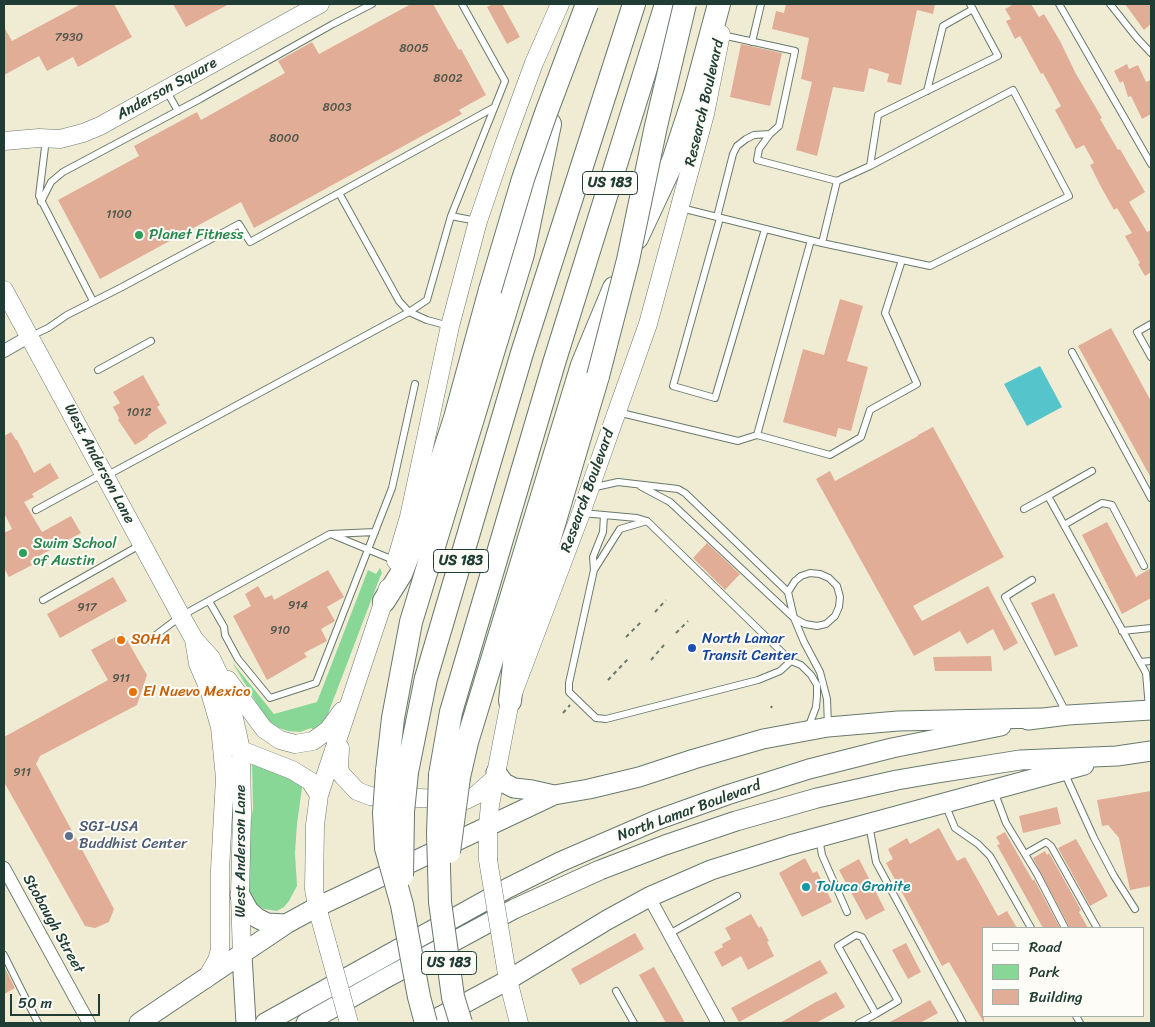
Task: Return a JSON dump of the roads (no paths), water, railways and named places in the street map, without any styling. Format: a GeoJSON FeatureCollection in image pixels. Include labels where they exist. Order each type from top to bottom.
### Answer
{"type":"FeatureCollection","features":[{"type":"Feature","properties":{"kind":"highway"},"geometry":{"type":"LineString","coordinates":[[397,771],[394,709],[411,622],[524,254],[576,4]]}},
{"type":"Feature","properties":{"kind":"highway"},"geometry":{"type":"LineString","coordinates":[[384,601],[401,574],[422,519],[455,418],[490,290],[526,170],[587,4]]}},
{"type":"Feature","properties":{"kind":"highway","name":"US 183"},"geometry":{"type":"LineString","coordinates":[[427,1023],[418,997],[402,905],[403,812],[397,771],[522,353],[634,4]]}},
{"type":"Feature","properties":{"kind":"highway","name":"US 183"},"geometry":{"type":"LineString","coordinates":[[462,1023],[453,997],[440,902],[453,830],[449,776],[452,712],[554,363],[666,4]]}},
{"type":"Feature","properties":{"kind":"highway"},"geometry":{"type":"LineString","coordinates":[[510,701],[516,655],[598,376],[628,260],[654,136],[685,4]]}},
{"type":"Feature","properties":{"kind":"highway"},"geometry":{"type":"LineString","coordinates":[[449,776],[470,733],[582,365],[605,308],[673,160],[694,97],[719,4]]}},
{"type":"Feature","properties":{"kind":"main road","name":"Anderson Square"},"geometry":{"type":"LineString","coordinates":[[4,141],[42,138],[60,139],[100,126],[320,4]]}},
{"type":"Feature","properties":{"kind":"main road"},"geometry":{"type":"LineString","coordinates":[[349,1023],[317,907],[314,870],[315,825],[319,795],[384,601],[409,517],[450,326],[478,221],[534,63],[560,4]]}},
{"type":"Feature","properties":{"kind":"main road","name":"Research Boulevard"},"geometry":{"type":"LineString","coordinates":[[508,980],[488,860],[488,825],[495,775],[510,701],[581,513],[648,324],[705,114],[726,4]]}},
{"type":"Feature","properties":{"kind":"main road"},"geometry":{"type":"LineString","coordinates":[[4,129],[42,138]]}},
{"type":"Feature","properties":{"kind":"main road","name":"West Anderson Lane"},"geometry":{"type":"LineString","coordinates":[[4,290],[181,616],[194,639],[211,658],[224,685],[241,750],[240,895],[242,955]]}},
{"type":"Feature","properties":{"kind":"main road","name":"West Anderson Lane"},"geometry":{"type":"LineString","coordinates":[[194,639],[198,664],[211,696],[220,727]]}},
{"type":"Feature","properties":{"kind":"main road"},"geometry":{"type":"LineString","coordinates":[[211,658],[264,729],[280,740],[295,744],[313,741],[328,730],[352,696]]}},
{"type":"Feature","properties":{"kind":"main road","name":"North Lamar Boulevard"},"geometry":{"type":"LineString","coordinates":[[265,1023],[508,888],[560,862],[657,820],[727,795],[809,770],[892,748],[1041,718],[1150,710]]}},
{"type":"Feature","properties":{"kind":"main road"},"geometry":{"type":"LineString","coordinates":[[139,1023],[206,980],[286,924],[317,907],[554,795],[639,777],[749,743],[828,727],[898,721],[1041,718]]}},
{"type":"Feature","properties":{"kind":"main road"},"geometry":{"type":"LineString","coordinates":[[220,727],[230,742],[241,750],[292,770],[310,782],[319,795]]}},
{"type":"Feature","properties":{"kind":"main road"},"geometry":{"type":"LineString","coordinates":[[206,980],[217,960],[220,950],[220,870],[225,778],[220,727]]}},
{"type":"Feature","properties":{"kind":"main road"},"geometry":{"type":"LineString","coordinates":[[341,730],[339,769],[347,782],[357,791],[370,796],[466,800],[476,796],[495,775],[504,783],[514,788],[554,795]]}},
{"type":"Feature","properties":{"kind":"main road","name":"North Lamar Boulevard"},"geometry":{"type":"LineString","coordinates":[[306,1023],[514,909],[600,870],[665,845],[729,824],[818,798],[930,774],[1020,760],[1117,756],[1151,751]]}},
{"type":"Feature","properties":{"kind":"main road"},"geometry":{"type":"LineString","coordinates":[[427,1023],[508,980],[649,897],[711,870],[818,837],[1117,756]]}},
{"type":"Feature","properties":{"kind":"main road"},"geometry":{"type":"LineString","coordinates":[[240,895],[249,911],[257,918],[267,923],[286,924]]}},
{"type":"Feature","properties":{"kind":"main road"},"geometry":{"type":"LineString","coordinates":[[242,955],[246,1023]]}},
{"type":"Feature","properties":{"kind":"main road"},"geometry":{"type":"LineString","coordinates":[[206,980],[222,974],[234,979],[244,989]]}},
{"type":"Feature","properties":{"kind":"main road"},"geometry":{"type":"LineString","coordinates":[[508,980],[519,1023]]}},
{"type":"Feature","properties":{"kind":"street"},"geometry":{"type":"LineString","coordinates":[[4,351],[30,336]]}},
{"type":"Feature","properties":{"kind":"street","name":"Stobaugh Street"},"geometry":{"type":"LineString","coordinates":[[4,868],[89,1023]]}},
{"type":"Feature","properties":{"kind":"street"},"geometry":{"type":"LineString","coordinates":[[649,897],[718,1023]]}},
{"type":"Feature","properties":{"kind":"lane"},"geometry":{"type":"LineString","coordinates":[[41,202],[51,182],[63,172],[372,4]]}},
{"type":"Feature","properties":{"kind":"lane"},"geometry":{"type":"LineString","coordinates":[[36,510],[409,312],[427,300],[451,216],[504,81],[462,4]]}},
{"type":"Feature","properties":{"kind":"lane"},"geometry":{"type":"LineString","coordinates":[[752,42],[761,4]]}},
{"type":"Feature","properties":{"kind":"lane"},"geometry":{"type":"LineString","coordinates":[[1059,4],[1151,164]]}},
{"type":"Feature","properties":{"kind":"lane"},"geometry":{"type":"LineString","coordinates":[[1110,4],[1151,53]]}},
{"type":"Feature","properties":{"kind":"lane"},"geometry":{"type":"LineString","coordinates":[[870,166],[878,116],[927,92],[998,56],[971,6],[943,26],[927,92]]}},
{"type":"Feature","properties":{"kind":"lane"},"geometry":{"type":"LineString","coordinates":[[680,208],[822,243],[930,266],[1069,196],[1013,90],[838,181],[758,162],[758,149],[779,126],[795,51],[721,35]]}},
{"type":"Feature","properties":{"kind":"lane"},"geometry":{"type":"LineString","coordinates":[[165,89],[178,111]]}},
{"type":"Feature","properties":{"kind":"lane"},"geometry":{"type":"LineString","coordinates":[[30,336],[48,328],[66,315],[129,284],[239,224],[250,242],[493,108]]}},
{"type":"Feature","properties":{"kind":"lane"},"geometry":{"type":"LineString","coordinates":[[765,229],[715,398],[672,386],[719,217],[733,154],[737,146],[746,138],[754,135],[770,134]]}},
{"type":"Feature","properties":{"kind":"lane"},"geometry":{"type":"LineString","coordinates":[[42,138],[38,196],[93,301]]}},
{"type":"Feature","properties":{"kind":"lane"},"geometry":{"type":"LineString","coordinates":[[822,243],[838,181]]}},
{"type":"Feature","properties":{"kind":"lane"},"geometry":{"type":"LineString","coordinates":[[339,193],[398,301],[409,312],[427,320],[450,326]]}},
{"type":"Feature","properties":{"kind":"lane"},"geometry":{"type":"LineString","coordinates":[[451,216],[478,221]]}},
{"type":"Feature","properties":{"kind":"lane"},"geometry":{"type":"LineString","coordinates":[[757,435],[811,240]]}},
{"type":"Feature","properties":{"kind":"lane"},"geometry":{"type":"LineString","coordinates":[[616,412],[738,441],[757,435],[830,455],[861,437],[870,410],[917,384],[885,313],[902,260]]}},
{"type":"Feature","properties":{"kind":"lane"},"geometry":{"type":"LineString","coordinates":[[1151,324],[1137,332],[1151,357]]}},
{"type":"Feature","properties":{"kind":"lane"},"geometry":{"type":"LineString","coordinates":[[98,370],[151,341]]}},
{"type":"Feature","properties":{"kind":"lane"},"geometry":{"type":"LineString","coordinates":[[1072,352],[1151,498]]}},
{"type":"Feature","properties":{"kind":"lane"},"geometry":{"type":"LineString","coordinates":[[209,601],[224,627],[225,635],[238,659],[270,698],[316,683],[392,488],[415,384]]}},
{"type":"Feature","properties":{"kind":"lane"},"geometry":{"type":"LineString","coordinates":[[1024,508],[1092,471]]}},
{"type":"Feature","properties":{"kind":"lane"},"geometry":{"type":"LineString","coordinates":[[1144,484],[1151,480]]}},
{"type":"Feature","properties":{"kind":"lane"},"geometry":{"type":"LineString","coordinates":[[589,489],[618,482],[678,489],[685,493],[788,592],[794,618],[820,672],[827,699],[828,727]]}},
{"type":"Feature","properties":{"kind":"lane"},"geometry":{"type":"LineString","coordinates":[[639,485],[670,502],[794,618],[805,624],[817,626],[826,624],[835,616],[839,607],[840,597],[836,586],[829,578],[820,574],[810,573],[801,576],[795,581],[788,592]]}},
{"type":"Feature","properties":{"kind":"lane"},"geometry":{"type":"LineString","coordinates":[[1048,496],[1146,673],[1150,710]]}},
{"type":"Feature","properties":{"kind":"lane"},"geometry":{"type":"LineString","coordinates":[[1064,525],[1102,503],[1112,505],[1144,566]]}},
{"type":"Feature","properties":{"kind":"lane"},"geometry":{"type":"LineString","coordinates":[[581,513],[637,518],[647,521],[791,661],[801,665],[817,684],[816,707],[806,731]]}},
{"type":"Feature","properties":{"kind":"lane"},"geometry":{"type":"LineString","coordinates":[[604,515],[603,532],[593,557],[594,570],[569,683],[569,692],[596,718],[606,719],[758,680],[780,671],[791,661]]}},
{"type":"Feature","properties":{"kind":"lane"},"geometry":{"type":"LineString","coordinates":[[594,570],[620,529],[647,521]]}},
{"type":"Feature","properties":{"kind":"lane"},"geometry":{"type":"LineString","coordinates":[[148,640],[181,616],[330,534],[375,532]]}},
{"type":"Feature","properties":{"kind":"lane"},"geometry":{"type":"LineString","coordinates":[[330,534],[396,561]]}},
{"type":"Feature","properties":{"kind":"lane"},"geometry":{"type":"LineString","coordinates":[[43,600],[142,543]]}},
{"type":"Feature","properties":{"kind":"lane"},"geometry":{"type":"LineString","coordinates":[[1032,580],[1005,597],[1068,715]]}},
{"type":"Feature","properties":{"kind":"lane"},"geometry":{"type":"LineString","coordinates":[[1122,631],[1151,628]]}},
{"type":"Feature","properties":{"kind":"lane"},"geometry":{"type":"LineString","coordinates":[[1140,662],[1151,661]]}},
{"type":"Feature","properties":{"kind":"lane"},"geometry":{"type":"LineString","coordinates":[[1064,770],[1094,838],[1114,876],[1135,909]]}},
{"type":"Feature","properties":{"kind":"lane"},"geometry":{"type":"LineString","coordinates":[[993,790],[1006,824],[1038,874],[1064,927]]}},
{"type":"Feature","properties":{"kind":"lane"},"geometry":{"type":"LineString","coordinates":[[945,803],[955,828],[978,844],[990,856],[1030,927]]}},
{"type":"Feature","properties":{"kind":"lane"},"geometry":{"type":"LineString","coordinates":[[869,823],[876,862],[963,1023]]}},
{"type":"Feature","properties":{"kind":"lane"},"geometry":{"type":"LineString","coordinates":[[818,837],[822,855],[847,912]]}},
{"type":"Feature","properties":{"kind":"lane"},"geometry":{"type":"LineString","coordinates":[[1025,854],[1046,842],[1051,846],[1096,927]]}},
{"type":"Feature","properties":{"kind":"lane"},"geometry":{"type":"LineString","coordinates":[[669,934],[737,896]]}},
{"type":"Feature","properties":{"kind":"lane"},"geometry":{"type":"LineString","coordinates":[[859,1023],[876,1014],[898,1001],[862,937],[856,936],[838,946],[876,1014]]}},
{"type":"Feature","properties":{"kind":"lane"},"geometry":{"type":"LineString","coordinates":[[4,955],[38,1023]]}},
{"type":"Feature","properties":{"kind":"lane"},"geometry":{"type":"LineString","coordinates":[[616,992],[634,1023]]}},
{"type":"Feature","properties":{"kind":"water"},"geometry":{"type":"Polygon","coordinates":[[[1040,366],[1062,407],[1027,426],[1004,384],[1040,366]]]}},
{"type":"Feature","properties":{"kind":"place","name":"Planet Fitness"},"geometry":{"type":"Point","coordinates":[139,235]}},
{"type":"Feature","properties":{"kind":"place","name":"Swim School of Austin"},"geometry":{"type":"Point","coordinates":[23,553]}},
{"type":"Feature","properties":{"kind":"place","name":"SOHA"},"geometry":{"type":"Point","coordinates":[121,640]}},
{"type":"Feature","properties":{"kind":"place","name":"North Lamar Transit Center"},"geometry":{"type":"Point","coordinates":[692,648]}},
{"type":"Feature","properties":{"kind":"place","name":"El Nuevo Mexico"},"geometry":{"type":"Point","coordinates":[133,692]}},
{"type":"Feature","properties":{"kind":"place","name":"SGI-USA Buddhist Center"},"geometry":{"type":"Point","coordinates":[69,836]}},
{"type":"Feature","properties":{"kind":"place","name":"Toluca Granite"},"geometry":{"type":"Point","coordinates":[806,887]}}]}
